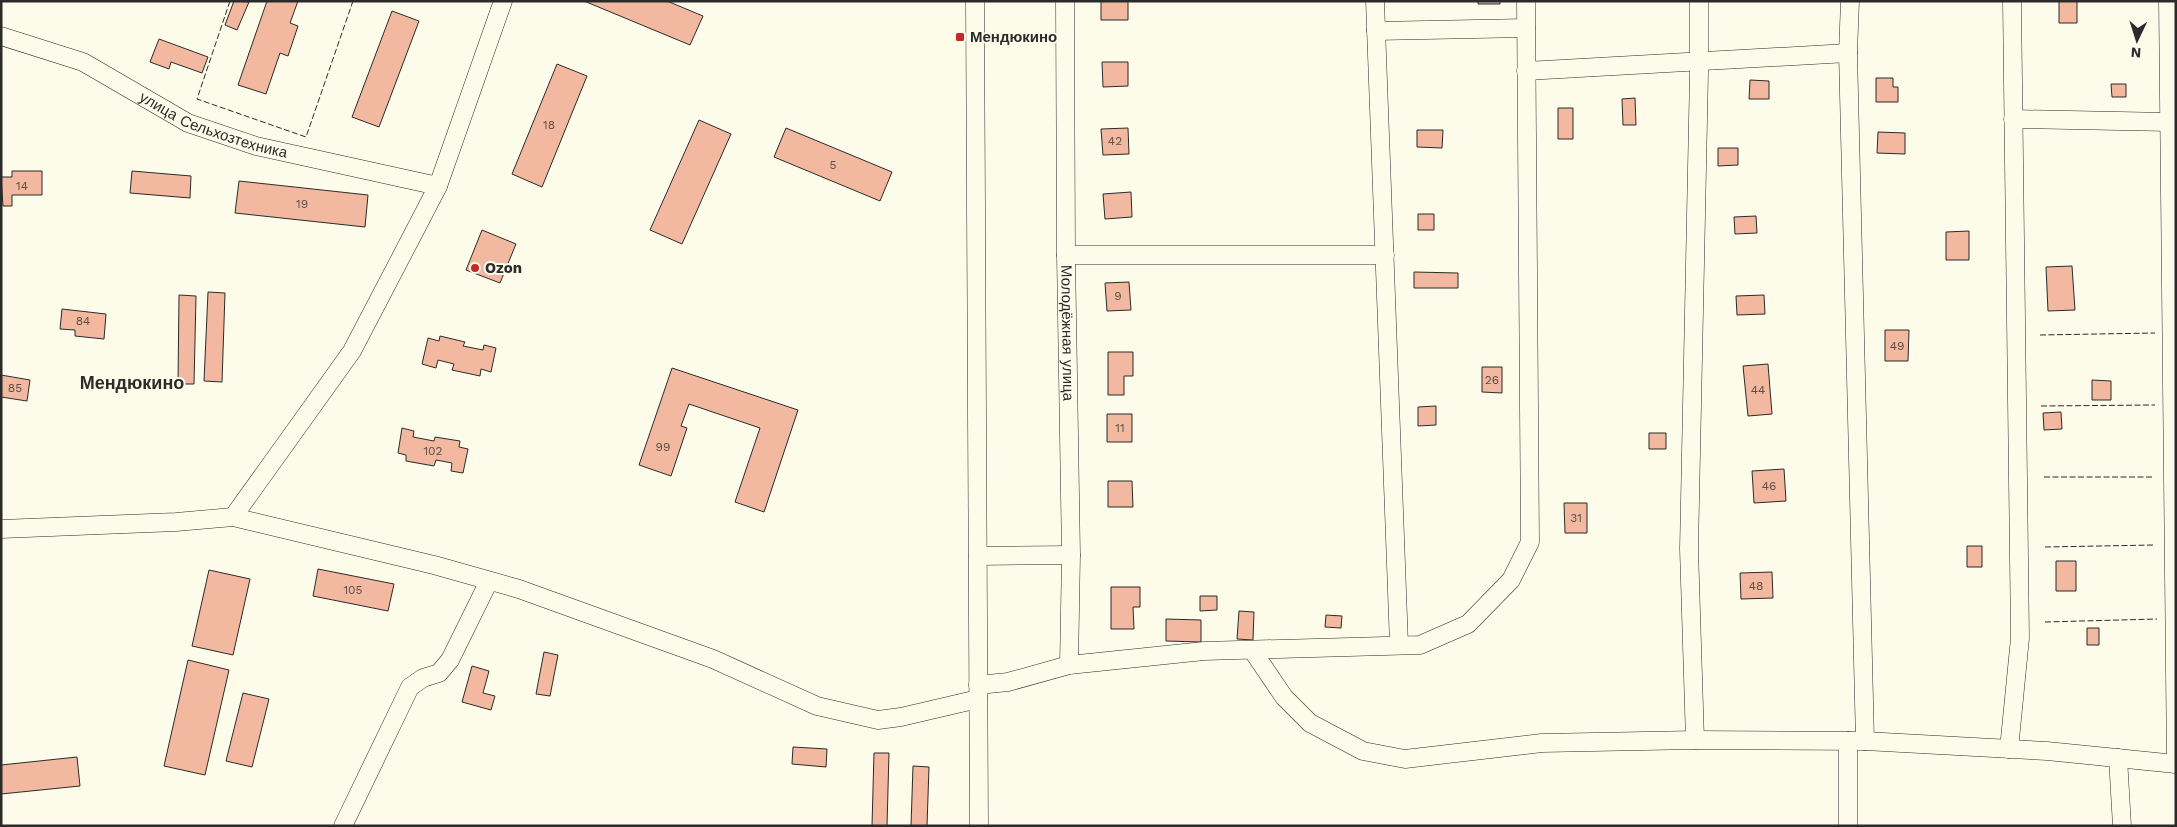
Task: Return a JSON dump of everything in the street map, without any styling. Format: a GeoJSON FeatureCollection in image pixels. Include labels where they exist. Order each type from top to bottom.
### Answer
{"type":"FeatureCollection","features":[{"type":"Feature","properties":{"kind":"street"},"geometry":{"type":"LineString","coordinates":[[233,517],[352,351],[438,186],[504,1]]}},
{"type":"Feature","properties":{"kind":"street"},"geometry":{"type":"LineString","coordinates":[[974,1],[979,826]]}},
{"type":"Feature","properties":{"kind":"street","name":"Молодёжная улица"},"geometry":{"type":"LineString","coordinates":[[1065,1],[1066,255],[1071,555],[1069,665]]}},
{"type":"Feature","properties":{"kind":"street"},"geometry":{"type":"LineString","coordinates":[[1375,1],[1399,645]]}},
{"type":"Feature","properties":{"kind":"street"},"geometry":{"type":"LineString","coordinates":[[1,529],[176,522],[233,517],[434,564],[519,589],[713,659],[817,706],[878,720],[901,717],[1008,682],[1069,665],[1204,651],[1420,644],[1468,624],[1511,580],[1530,542],[1526,1]]}},
{"type":"Feature","properties":{"kind":"street"},"geometry":{"type":"LineString","coordinates":[[1695,740],[1688,549],[1699,61],[1698,1]]}},
{"type":"Feature","properties":{"kind":"street"},"geometry":{"type":"LineString","coordinates":[[1848,826],[1856,741],[1848,53],[1850,1]]}},
{"type":"Feature","properties":{"kind":"street"},"geometry":{"type":"LineString","coordinates":[[2009,749],[2020,638],[2012,1]]}},
{"type":"Feature","properties":{"kind":"street"},"geometry":{"type":"LineString","coordinates":[[1252,650],[1284,698],[1310,723],[1363,751],[1405,759],[1542,743],[1695,740],[1856,741],[2009,749],[2176,764],[2168,1]]}},
{"type":"Feature","properties":{"kind":"street"},"geometry":{"type":"LineString","coordinates":[[1376,31],[1526,28]]}},
{"type":"Feature","properties":{"kind":"street","name":"улица Сельхозтехника"},"geometry":{"type":"LineString","coordinates":[[1,36],[83,62],[188,123],[256,146],[438,186]]}},
{"type":"Feature","properties":{"kind":"street"},"geometry":{"type":"LineString","coordinates":[[1526,71],[1848,53]]}},
{"type":"Feature","properties":{"kind":"street"},"geometry":{"type":"LineString","coordinates":[[2013,119],[2169,122]]}},
{"type":"Feature","properties":{"kind":"street"},"geometry":{"type":"LineString","coordinates":[[1066,255],[1384,254]]}},
{"type":"Feature","properties":{"kind":"street"},"geometry":{"type":"LineString","coordinates":[[978,556],[1071,555]]}},
{"type":"Feature","properties":{"kind":"street"},"geometry":{"type":"LineString","coordinates":[[343,826],[410,687],[424,678],[439,673],[450,660],[489,581]]}},
{"type":"Feature","properties":{"kind":"street"},"geometry":{"type":"LineString","coordinates":[[2118,758],[2122,826]]}},
{"type":"Feature","properties":{"kind":"building"},"geometry":{"type":"Polygon","coordinates":[[[234,1],[249,2],[237,30],[225,25],[234,1]]]}},
{"type":"Feature","properties":{"kind":"building"},"geometry":{"type":"Polygon","coordinates":[[[267,1],[298,1],[290,23],[298,26],[288,56],[280,53],[266,94],[238,85],[267,1]]]}},
{"type":"Feature","properties":{"kind":"building"},"geometry":{"type":"Polygon","coordinates":[[[584,1],[667,1],[703,16],[690,45],[584,1]]]}},
{"type":"Feature","properties":{"kind":"building"},"geometry":{"type":"Polygon","coordinates":[[[1101,1],[1128,1],[1128,20],[1101,20],[1101,1]]]}},
{"type":"Feature","properties":{"kind":"building"},"geometry":{"type":"Polygon","coordinates":[[[1478,1],[1500,1],[1500,4],[1478,4],[1478,1]]]}},
{"type":"Feature","properties":{"kind":"building"},"geometry":{"type":"Polygon","coordinates":[[[2059,1],[2077,1],[2077,23],[2059,23],[2059,1]]]}},
{"type":"Feature","properties":{"kind":"building"},"geometry":{"type":"Polygon","coordinates":[[[392,11],[419,21],[379,127],[352,117],[392,11]]]}},
{"type":"Feature","properties":{"kind":"building"},"geometry":{"type":"Polygon","coordinates":[[[159,39],[208,57],[202,73],[171,62],[169,69],[150,62],[159,39]]]}},
{"type":"Feature","properties":{"kind":"building"},"geometry":{"type":"Polygon","coordinates":[[[1102,62],[1128,62],[1128,86],[1103,87],[1102,62]]]}},
{"type":"Feature","properties":{"kind":"building"},"geometry":{"type":"Polygon","coordinates":[[[557,64],[587,76],[542,187],[512,174],[557,64]]]}},
{"type":"Feature","properties":{"kind":"building"},"geometry":{"type":"Polygon","coordinates":[[[1876,78],[1893,78],[1893,87],[1898,87],[1898,102],[1876,102],[1876,78]]]}},
{"type":"Feature","properties":{"kind":"building"},"geometry":{"type":"Polygon","coordinates":[[[1750,80],[1769,81],[1769,99],[1749,99],[1750,80]]]}},
{"type":"Feature","properties":{"kind":"building"},"geometry":{"type":"Polygon","coordinates":[[[2111,84],[2126,84],[2126,97],[2112,97],[2111,84]]]}},
{"type":"Feature","properties":{"kind":"building"},"geometry":{"type":"Polygon","coordinates":[[[1635,98],[1636,125],[1623,125],[1622,99],[1635,98]]]}},
{"type":"Feature","properties":{"kind":"building"},"geometry":{"type":"Polygon","coordinates":[[[1558,108],[1573,108],[1573,139],[1558,139],[1558,108]]]}},
{"type":"Feature","properties":{"kind":"building"},"geometry":{"type":"Polygon","coordinates":[[[699,120],[731,134],[682,244],[650,230],[699,120]]]}},
{"type":"Feature","properties":{"kind":"building"},"geometry":{"type":"Polygon","coordinates":[[[786,128],[892,172],[880,201],[774,157],[786,128]]]}},
{"type":"Feature","properties":{"kind":"building"},"geometry":{"type":"Polygon","coordinates":[[[1128,128],[1129,154],[1103,155],[1101,129],[1128,128]]]}},
{"type":"Feature","properties":{"kind":"building"},"geometry":{"type":"Polygon","coordinates":[[[1417,130],[1443,130],[1442,148],[1417,147],[1417,130]]]}},
{"type":"Feature","properties":{"kind":"building"},"geometry":{"type":"Polygon","coordinates":[[[1878,132],[1905,133],[1905,154],[1877,153],[1878,132]]]}},
{"type":"Feature","properties":{"kind":"building"},"geometry":{"type":"Polygon","coordinates":[[[1718,148],[1738,148],[1738,165],[1718,166],[1718,148]]]}},
{"type":"Feature","properties":{"kind":"building"},"geometry":{"type":"Polygon","coordinates":[[[12,171],[42,171],[42,195],[12,195],[12,206],[3,206],[1,177],[12,177],[12,171]]]}},
{"type":"Feature","properties":{"kind":"building"},"geometry":{"type":"Polygon","coordinates":[[[132,171],[191,176],[190,198],[130,193],[132,171]]]}},
{"type":"Feature","properties":{"kind":"building"},"geometry":{"type":"Polygon","coordinates":[[[239,181],[368,195],[365,227],[235,213],[239,181]]]}},
{"type":"Feature","properties":{"kind":"building"},"geometry":{"type":"Polygon","coordinates":[[[1131,192],[1132,217],[1105,219],[1103,194],[1131,192]]]}},
{"type":"Feature","properties":{"kind":"building"},"geometry":{"type":"Polygon","coordinates":[[[1418,214],[1434,214],[1434,230],[1418,230],[1418,214]]]}},
{"type":"Feature","properties":{"kind":"building"},"geometry":{"type":"Polygon","coordinates":[[[1756,216],[1757,233],[1735,234],[1734,217],[1756,216]]]}},
{"type":"Feature","properties":{"kind":"building"},"geometry":{"type":"Polygon","coordinates":[[[482,230],[516,244],[500,283],[466,270],[482,230]]]}},
{"type":"Feature","properties":{"kind":"building"},"geometry":{"type":"Polygon","coordinates":[[[1969,231],[1969,260],[1946,260],[1946,232],[1969,231]]]}},
{"type":"Feature","properties":{"kind":"building"},"geometry":{"type":"Polygon","coordinates":[[[2072,266],[2075,310],[2048,311],[2046,267],[2072,266]]]}},
{"type":"Feature","properties":{"kind":"building"},"geometry":{"type":"Polygon","coordinates":[[[1414,272],[1458,273],[1458,288],[1414,288],[1414,272]]]}},
{"type":"Feature","properties":{"kind":"building"},"geometry":{"type":"Polygon","coordinates":[[[1129,282],[1131,310],[1107,311],[1105,283],[1129,282]]]}},
{"type":"Feature","properties":{"kind":"building"},"geometry":{"type":"Polygon","coordinates":[[[208,292],[225,293],[222,382],[204,381],[208,292]]]}},
{"type":"Feature","properties":{"kind":"building"},"geometry":{"type":"Polygon","coordinates":[[[179,295],[196,296],[194,384],[178,384],[179,295]]]}},
{"type":"Feature","properties":{"kind":"building"},"geometry":{"type":"Polygon","coordinates":[[[1764,295],[1765,314],[1737,315],[1736,296],[1764,295]]]}},
{"type":"Feature","properties":{"kind":"building"},"geometry":{"type":"Polygon","coordinates":[[[62,309],[106,314],[104,339],[75,336],[75,330],[60,329],[62,309]]]}},
{"type":"Feature","properties":{"kind":"building"},"geometry":{"type":"Polygon","coordinates":[[[1885,330],[1909,330],[1908,361],[1885,361],[1885,330]]]}},
{"type":"Feature","properties":{"kind":"building"},"geometry":{"type":"Polygon","coordinates":[[[440,336],[465,342],[463,346],[483,350],[484,345],[496,348],[491,372],[481,369],[480,376],[452,370],[454,364],[438,360],[436,368],[422,364],[428,338],[439,341],[440,336]]]}},
{"type":"Feature","properties":{"kind":"building"},"geometry":{"type":"Polygon","coordinates":[[[1108,352],[1133,352],[1133,376],[1124,376],[1124,395],[1108,395],[1108,352]]]}},
{"type":"Feature","properties":{"kind":"building"},"geometry":{"type":"Polygon","coordinates":[[[1768,364],[1772,414],[1748,416],[1743,366],[1768,364]]]}},
{"type":"Feature","properties":{"kind":"building"},"geometry":{"type":"Polygon","coordinates":[[[1482,367],[1502,367],[1502,393],[1482,392],[1482,367]]]}},
{"type":"Feature","properties":{"kind":"building"},"geometry":{"type":"Polygon","coordinates":[[[672,368],[798,410],[764,512],[735,502],[760,428],[689,404],[681,426],[687,428],[671,476],[639,465],[672,368]]]}},
{"type":"Feature","properties":{"kind":"building"},"geometry":{"type":"Polygon","coordinates":[[[1,375],[30,380],[27,401],[1,397],[1,375]]]}},
{"type":"Feature","properties":{"kind":"building"},"geometry":{"type":"Polygon","coordinates":[[[2092,380],[2111,381],[2111,400],[2092,400],[2092,380]]]}},
{"type":"Feature","properties":{"kind":"building"},"geometry":{"type":"Polygon","coordinates":[[[1436,406],[1436,425],[1418,426],[1418,407],[1436,406]]]}},
{"type":"Feature","properties":{"kind":"building"},"geometry":{"type":"Polygon","coordinates":[[[2061,412],[2062,429],[2044,430],[2043,413],[2061,412]]]}},
{"type":"Feature","properties":{"kind":"building"},"geometry":{"type":"Polygon","coordinates":[[[1107,414],[1132,414],[1132,442],[1107,442],[1107,414]]]}},
{"type":"Feature","properties":{"kind":"building"},"geometry":{"type":"Polygon","coordinates":[[[402,428],[414,431],[413,437],[434,441],[435,437],[460,441],[459,447],[468,449],[463,473],[451,471],[452,463],[436,460],[434,466],[406,461],[406,455],[398,453],[402,428]]]}},
{"type":"Feature","properties":{"kind":"building"},"geometry":{"type":"Polygon","coordinates":[[[1649,433],[1666,433],[1666,449],[1649,449],[1649,433]]]}},
{"type":"Feature","properties":{"kind":"building"},"geometry":{"type":"Polygon","coordinates":[[[1784,469],[1786,501],[1754,503],[1752,471],[1784,469]]]}},
{"type":"Feature","properties":{"kind":"building"},"geometry":{"type":"Polygon","coordinates":[[[1108,481],[1132,481],[1133,507],[1108,507],[1108,481]]]}},
{"type":"Feature","properties":{"kind":"building"},"geometry":{"type":"Polygon","coordinates":[[[1564,503],[1587,503],[1587,533],[1565,533],[1564,503]]]}},
{"type":"Feature","properties":{"kind":"building"},"geometry":{"type":"Polygon","coordinates":[[[1967,546],[1982,546],[1982,567],[1967,567],[1967,546]]]}},
{"type":"Feature","properties":{"kind":"building"},"geometry":{"type":"Polygon","coordinates":[[[2056,561],[2076,561],[2076,591],[2056,591],[2056,561]]]}},
{"type":"Feature","properties":{"kind":"building"},"geometry":{"type":"Polygon","coordinates":[[[318,569],[394,584],[388,611],[313,596],[318,569]]]}},
{"type":"Feature","properties":{"kind":"building"},"geometry":{"type":"Polygon","coordinates":[[[209,570],[250,579],[233,655],[192,646],[209,570]]]}},
{"type":"Feature","properties":{"kind":"building"},"geometry":{"type":"Polygon","coordinates":[[[1772,572],[1773,598],[1741,599],[1740,573],[1772,572]]]}},
{"type":"Feature","properties":{"kind":"building"},"geometry":{"type":"Polygon","coordinates":[[[1111,587],[1140,587],[1140,607],[1133,607],[1134,629],[1111,629],[1111,587]]]}},
{"type":"Feature","properties":{"kind":"building"},"geometry":{"type":"Polygon","coordinates":[[[1200,596],[1217,596],[1217,610],[1200,611],[1200,596]]]}},
{"type":"Feature","properties":{"kind":"building"},"geometry":{"type":"Polygon","coordinates":[[[1239,611],[1254,612],[1253,640],[1237,639],[1239,611]]]}},
{"type":"Feature","properties":{"kind":"building"},"geometry":{"type":"Polygon","coordinates":[[[1326,615],[1342,616],[1341,628],[1325,627],[1326,615]]]}},
{"type":"Feature","properties":{"kind":"building"},"geometry":{"type":"Polygon","coordinates":[[[1166,619],[1201,620],[1201,642],[1166,641],[1166,619]]]}},
{"type":"Feature","properties":{"kind":"building"},"geometry":{"type":"Polygon","coordinates":[[[2087,628],[2099,628],[2099,645],[2087,645],[2087,628]]]}},
{"type":"Feature","properties":{"kind":"building"},"geometry":{"type":"Polygon","coordinates":[[[544,652],[558,655],[550,696],[536,694],[544,652]]]}},
{"type":"Feature","properties":{"kind":"building"},"geometry":{"type":"Polygon","coordinates":[[[188,660],[229,670],[205,775],[164,766],[188,660]]]}},
{"type":"Feature","properties":{"kind":"building"},"geometry":{"type":"Polygon","coordinates":[[[472,666],[489,671],[483,693],[495,696],[491,710],[462,702],[472,666]]]}},
{"type":"Feature","properties":{"kind":"building"},"geometry":{"type":"Polygon","coordinates":[[[243,693],[269,699],[252,767],[226,761],[243,693]]]}},
{"type":"Feature","properties":{"kind":"building"},"geometry":{"type":"Polygon","coordinates":[[[793,747],[827,749],[826,767],[792,764],[793,747]]]}},
{"type":"Feature","properties":{"kind":"building"},"geometry":{"type":"Polygon","coordinates":[[[874,753],[889,753],[887,826],[872,826],[874,753]]]}},
{"type":"Feature","properties":{"kind":"building"},"geometry":{"type":"Polygon","coordinates":[[[77,757],[80,786],[1,794],[1,765],[77,757]]]}},
{"type":"Feature","properties":{"kind":"building"},"geometry":{"type":"Polygon","coordinates":[[[913,766],[929,767],[927,826],[911,826],[913,766]]]}},
{"type":"Feature","properties":{"kind":"fence"},"geometry":{"type":"LineString","coordinates":[[230,1],[197,99],[306,137],[353,1]]}},
{"type":"Feature","properties":{"kind":"fence"},"geometry":{"type":"LineString","coordinates":[[2040,335],[2155,333]]}},
{"type":"Feature","properties":{"kind":"fence"},"geometry":{"type":"LineString","coordinates":[[2041,406],[2155,405]]}},
{"type":"Feature","properties":{"kind":"fence"},"geometry":{"type":"LineString","coordinates":[[2044,477],[2153,477]]}},
{"type":"Feature","properties":{"kind":"fence"},"geometry":{"type":"LineString","coordinates":[[2045,547],[2154,545]]}},
{"type":"Feature","properties":{"kind":"fence"},"geometry":{"type":"LineString","coordinates":[[2045,622],[2157,619]]}},
{"type":"Feature","properties":{"kind":"place","name":"Мендюкино"},"geometry":{"type":"Point","coordinates":[960,37]}},
{"type":"Feature","properties":{"kind":"place","name":"Ozon"},"geometry":{"type":"Point","coordinates":[475,268]}},
{"type":"Feature","properties":{"kind":"district","name":"Мендюкино"},"geometry":{"type":"Point","coordinates":[132,383]}}]}
